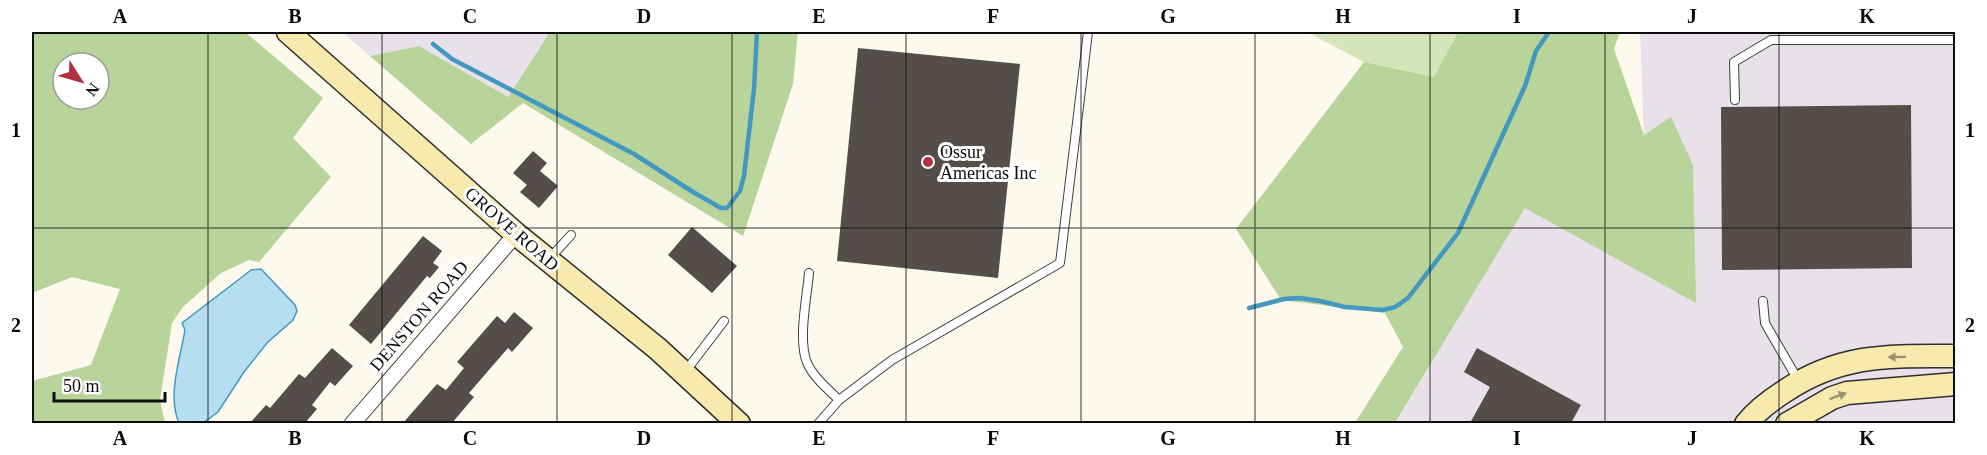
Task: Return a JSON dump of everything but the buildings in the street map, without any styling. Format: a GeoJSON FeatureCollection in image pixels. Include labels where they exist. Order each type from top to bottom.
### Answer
{"type":"FeatureCollection","features":[{"type":"Feature","properties":{"kind":"main road","name":"GROVE ROAD"},"geometry":{"type":"LineString","coordinates":[[288,32],[516,234],[658,349],[739,423]]}},
{"type":"Feature","properties":{"kind":"main road"},"geometry":{"type":"LineString","coordinates":[[1752,421],[1799,382],[1826,369],[1855,360],[1956,356]]}},
{"type":"Feature","properties":{"kind":"main road"},"geometry":{"type":"LineString","coordinates":[[1787,423],[1832,398],[1847,393],[1956,384]]}},
{"type":"Feature","properties":{"kind":"street","name":"DENSTON ROAD"},"geometry":{"type":"LineString","coordinates":[[352,423],[516,234]]}},
{"type":"Feature","properties":{"kind":"lane"},"geometry":{"type":"LineString","coordinates":[[818,423],[839,400],[892,360],[1060,263],[1088,32]]}},
{"type":"Feature","properties":{"kind":"lane"},"geometry":{"type":"LineString","coordinates":[[1735,100],[1734,62],[1771,40],[1956,40]]}},
{"type":"Feature","properties":{"kind":"lane"},"geometry":{"type":"LineString","coordinates":[[548,261],[571,235]]}},
{"type":"Feature","properties":{"kind":"lane"},"geometry":{"type":"LineString","coordinates":[[809,273],[803,346],[808,364],[819,380],[839,400]]}},
{"type":"Feature","properties":{"kind":"lane"},"geometry":{"type":"LineString","coordinates":[[1763,301],[1765,323],[1799,382]]}},
{"type":"Feature","properties":{"kind":"lane"},"geometry":{"type":"LineString","coordinates":[[684,373],[724,321]]}},
{"type":"Feature","properties":{"kind":"shaded area"},"geometry":{"type":"Polygon","coordinates":[[[342,32],[550,32],[508,97],[419,46],[370,56],[342,32]]]}},
{"type":"Feature","properties":{"kind":"shaded area"},"geometry":{"type":"Polygon","coordinates":[[[1640,32],[1955,32],[1955,423],[1395,424],[1525,207],[1695,302],[1644,136],[1640,32]]]}},
{"type":"Feature","properties":{"kind":"green space"},"geometry":{"type":"Polygon","coordinates":[[[32,32],[245,32],[323,98],[293,138],[331,177],[259,262],[249,260],[221,273],[183,307],[172,323],[160,400],[165,423],[32,423],[32,381],[91,365],[120,289],[72,277],[32,293],[32,32]]]}},
{"type":"Feature","properties":{"kind":"green space"},"geometry":{"type":"Polygon","coordinates":[[[550,32],[798,32],[793,84],[743,236],[523,103],[471,144],[370,56],[419,46],[508,97],[550,32]]]}},
{"type":"Feature","properties":{"kind":"green space"},"geometry":{"type":"Polygon","coordinates":[[[1307,32],[1458,32],[1434,77],[1364,62],[1307,32]]]}},
{"type":"Feature","properties":{"kind":"green space"},"geometry":{"type":"Polygon","coordinates":[[[1458,32],[1620,32],[1614,49],[1644,135],[1671,117],[1693,165],[1696,303],[1525,208],[1395,423],[1355,423],[1403,347],[1385,313],[1281,300],[1236,229],[1364,62],[1434,77],[1458,32]]]}},
{"type":"Feature","properties":{"kind":"water"},"geometry":{"type":"Polygon","coordinates":[[[261,269],[295,305],[297,311],[293,320],[267,343],[244,372],[218,412],[203,423],[179,423],[174,389],[185,330],[182,323],[251,270],[261,269]]]}},
{"type":"Feature","properties":{"kind":"waterway"},"geometry":{"type":"LineString","coordinates":[[433,44],[452,59],[634,154],[693,192],[721,208],[727,208],[740,191],[744,176],[754,89],[757,32]]}},
{"type":"Feature","properties":{"kind":"waterway"},"geometry":{"type":"LineString","coordinates":[[1249,308],[1284,299],[1300,298],[1345,307],[1383,310],[1395,307],[1408,298],[1458,233],[1525,86],[1536,51],[1549,32]]}},
{"type":"Feature","properties":{"kind":"place","name":"Ossur Americas Inc"},"geometry":{"type":"Point","coordinates":[928,162]}}]}
